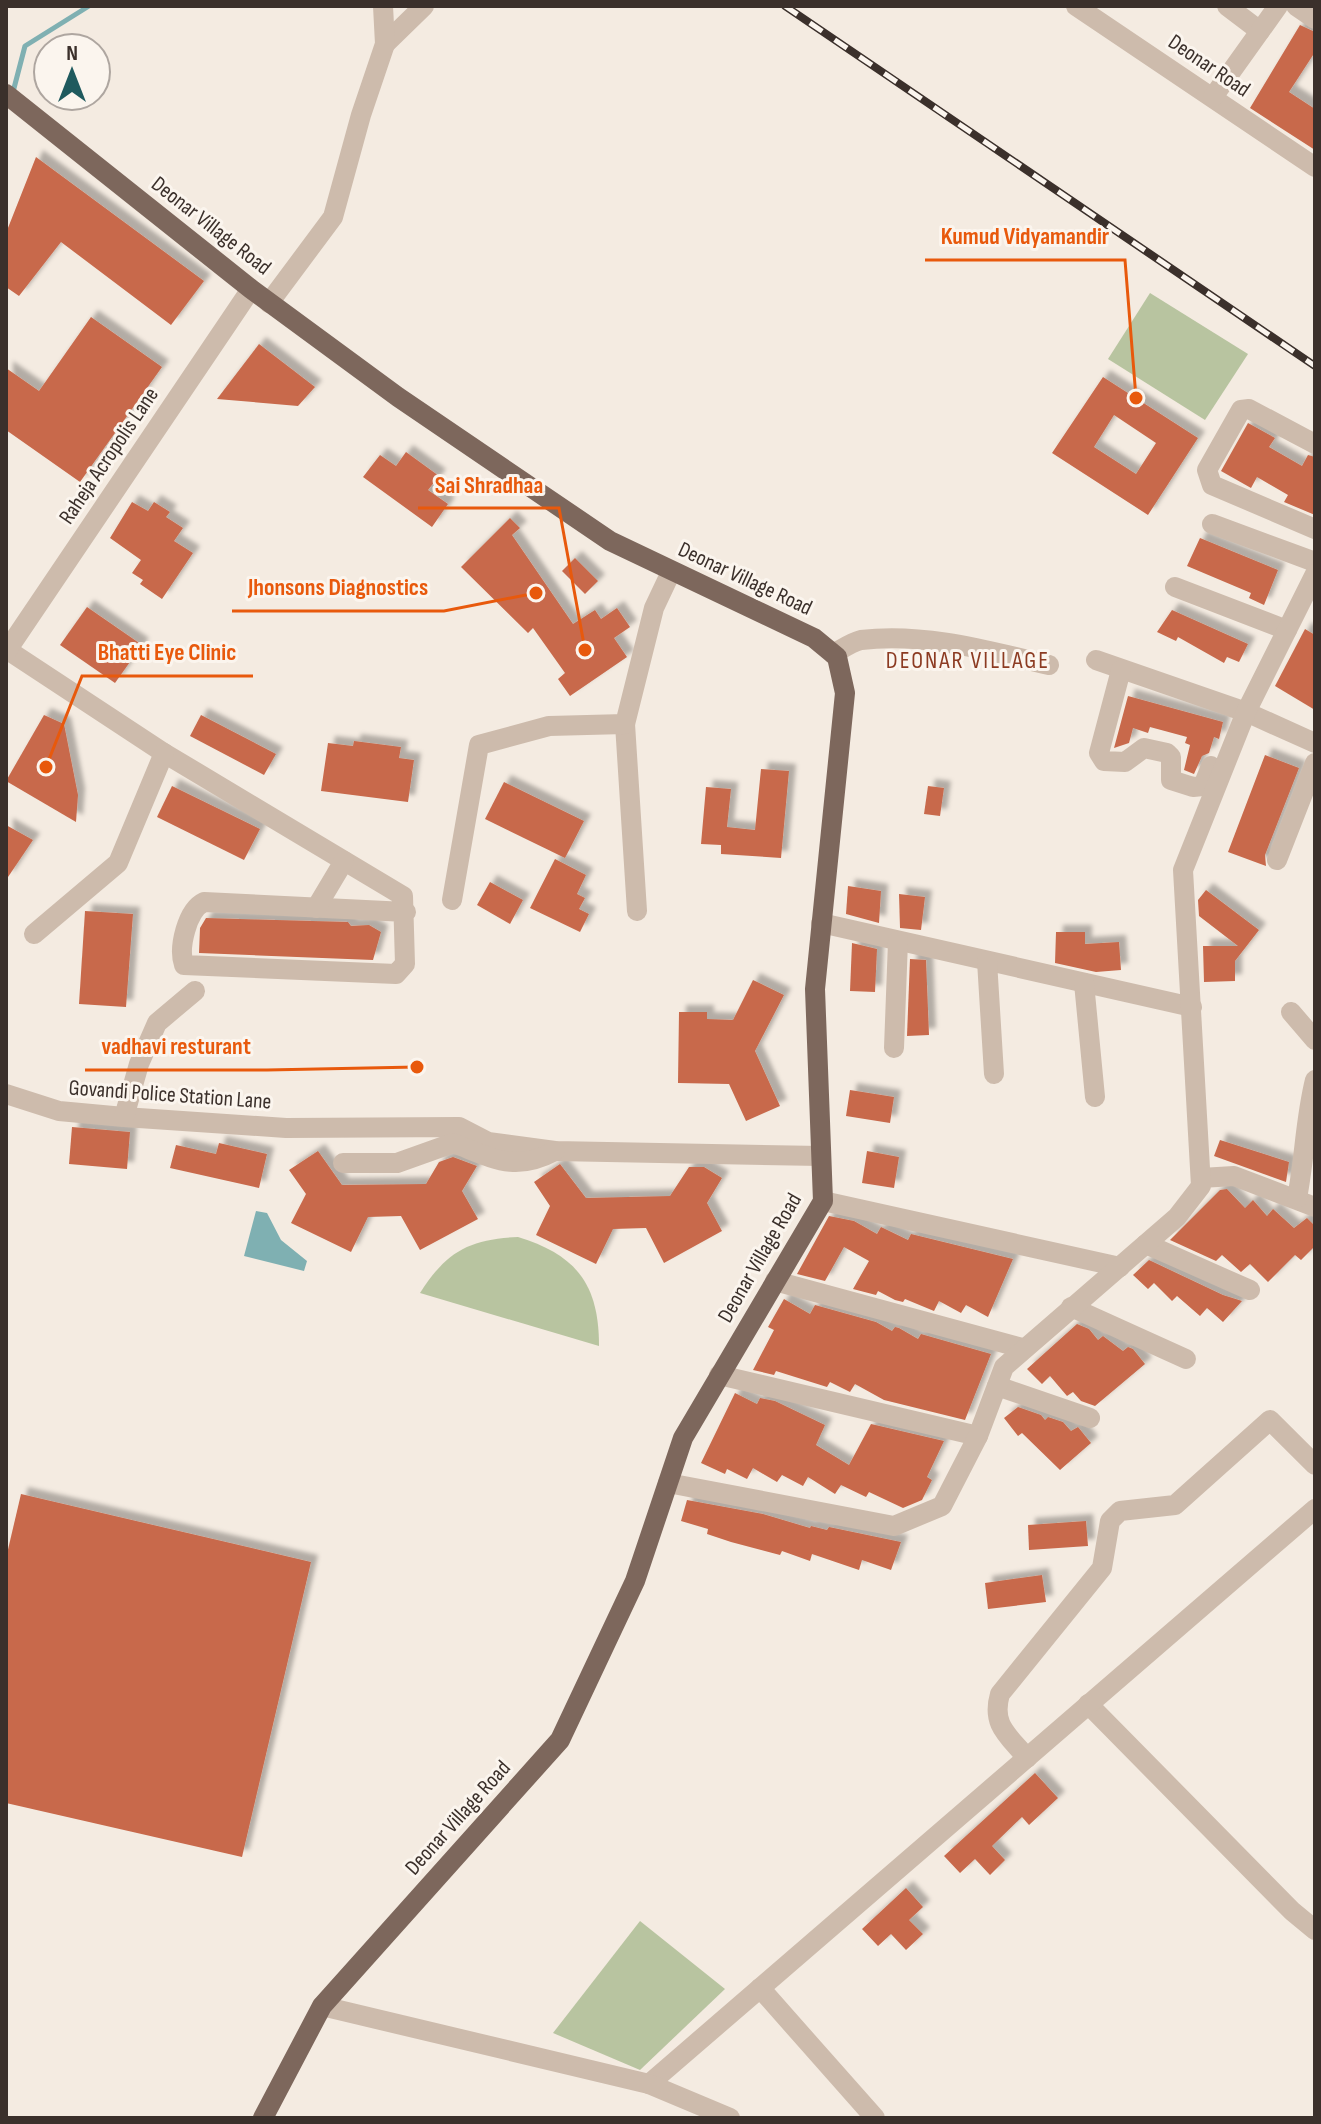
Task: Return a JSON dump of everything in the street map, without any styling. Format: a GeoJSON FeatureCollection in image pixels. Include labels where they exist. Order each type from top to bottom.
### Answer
{"type":"FeatureCollection","features":[{"type":"Feature","properties":{"kind":"main road","name":"Deonar Village Road"},"geometry":{"type":"LineString","coordinates":[[6,94],[269,303],[398,397],[610,541],[671,572],[785,621],[833,654],[837,657],[845,693],[815,989],[823,1201],[683,1438],[635,1581],[560,1740],[322,2006],[263,2118]]}},
{"type":"Feature","properties":{"kind":"street"},"geometry":{"type":"LineString","coordinates":[[269,303],[333,217],[361,115],[385,44],[383,6]]}},
{"type":"Feature","properties":{"kind":"street"},"geometry":{"type":"LineString","coordinates":[[385,44],[424,6]]}},
{"type":"Feature","properties":{"kind":"street","name":"Deonar Road"},"geometry":{"type":"LineString","coordinates":[[1076,6],[1315,167]]}},
{"type":"Feature","properties":{"kind":"street"},"geometry":{"type":"LineString","coordinates":[[1227,6],[1260,31]]}},
{"type":"Feature","properties":{"kind":"street"},"geometry":{"type":"LineString","coordinates":[[1213,97],[1278,6]]}},
{"type":"Feature","properties":{"kind":"street"},"geometry":{"type":"LineString","coordinates":[[1296,6],[1315,19]]}},
{"type":"Feature","properties":{"kind":"street","name":"Raheja Acropolis Lane"},"geometry":{"type":"LineString","coordinates":[[6,651],[251,289]]}},
{"type":"Feature","properties":{"kind":"street"},"geometry":{"type":"LineString","coordinates":[[1315,444],[1249,409],[1241,410],[1207,470],[1212,485],[1315,529]]}},
{"type":"Feature","properties":{"kind":"street"},"geometry":{"type":"LineString","coordinates":[[1212,524],[1315,562]]}},
{"type":"Feature","properties":{"kind":"street"},"geometry":{"type":"LineString","coordinates":[[637,911],[625,724],[639,681],[654,608],[671,572]]}},
{"type":"Feature","properties":{"kind":"street"},"geometry":{"type":"LineString","coordinates":[[668,1483],[894,1526],[942,1506],[978,1436],[1004,1367],[1022,1348],[1177,1217],[1201,1186],[1183,870],[1246,712],[1315,574]]}},
{"type":"Feature","properties":{"kind":"street"},"geometry":{"type":"LineString","coordinates":[[1175,587],[1287,630]]}},
{"type":"Feature","properties":{"kind":"street"},"geometry":{"type":"LineString","coordinates":[[833,654],[858,641],[896,639],[978,648],[1049,665]]}},
{"type":"Feature","properties":{"kind":"street"},"geometry":{"type":"LineString","coordinates":[[6,651],[164,753],[403,896],[406,912],[405,964],[396,974],[184,965],[181,956],[191,913],[204,902],[406,912]]}},
{"type":"Feature","properties":{"kind":"street"},"geometry":{"type":"LineString","coordinates":[[1096,660],[1246,712],[1315,743]]}},
{"type":"Feature","properties":{"kind":"street"},"geometry":{"type":"LineString","coordinates":[[1121,670],[1099,753],[1104,761],[1125,762],[1144,748],[1167,753],[1171,757],[1171,780],[1193,787],[1203,786],[1223,736]]}},
{"type":"Feature","properties":{"kind":"street"},"geometry":{"type":"LineString","coordinates":[[452,900],[479,745],[549,726],[625,724]]}},
{"type":"Feature","properties":{"kind":"street"},"geometry":{"type":"LineString","coordinates":[[34,934],[118,863],[164,753]]}},
{"type":"Feature","properties":{"kind":"street"},"geometry":{"type":"LineString","coordinates":[[1277,860],[1315,763]]}},
{"type":"Feature","properties":{"kind":"street"},"geometry":{"type":"LineString","coordinates":[[316,908],[344,861]]}},
{"type":"Feature","properties":{"kind":"street"},"geometry":{"type":"LineString","coordinates":[[821,923],[1192,1007]]}},
{"type":"Feature","properties":{"kind":"street"},"geometry":{"type":"LineString","coordinates":[[894,1048],[898,941]]}},
{"type":"Feature","properties":{"kind":"street"},"geometry":{"type":"LineString","coordinates":[[987,961],[994,1074]]}},
{"type":"Feature","properties":{"kind":"street"},"geometry":{"type":"LineString","coordinates":[[1084,983],[1095,1097]]}},
{"type":"Feature","properties":{"kind":"street"},"geometry":{"type":"LineString","coordinates":[[124,1117],[139,1064],[157,1023],[195,991]]}},
{"type":"Feature","properties":{"kind":"street"},"geometry":{"type":"LineString","coordinates":[[1291,1012],[1315,1040]]}},
{"type":"Feature","properties":{"kind":"street"},"geometry":{"type":"LineString","coordinates":[[1201,1178],[1234,1176],[1306,1202],[1312,1140],[1304,1123],[1315,1080]]}},
{"type":"Feature","properties":{"kind":"street","name":"Govandi Police Station Lane"},"geometry":{"type":"LineString","coordinates":[[6,1094],[59,1111],[124,1117],[286,1128],[459,1127],[488,1142],[555,1151]]}},
{"type":"Feature","properties":{"kind":"street"},"geometry":{"type":"LineString","coordinates":[[343,1163],[397,1163],[453,1143],[497,1160],[518,1163],[533,1163],[555,1151],[821,1156]]}},
{"type":"Feature","properties":{"kind":"street"},"geometry":{"type":"LineString","coordinates":[[823,1201],[1120,1267]]}},
{"type":"Feature","properties":{"kind":"street"},"geometry":{"type":"LineString","coordinates":[[1146,1244],[1250,1290]]}},
{"type":"Feature","properties":{"kind":"street"},"geometry":{"type":"LineString","coordinates":[[775,1281],[1022,1348]]}},
{"type":"Feature","properties":{"kind":"street"},"geometry":{"type":"LineString","coordinates":[[1071,1307],[1186,1359]]}},
{"type":"Feature","properties":{"kind":"street"},"geometry":{"type":"LineString","coordinates":[[719,1375],[978,1436]]}},
{"type":"Feature","properties":{"kind":"street"},"geometry":{"type":"LineString","coordinates":[[997,1386],[1090,1418]]}},
{"type":"Feature","properties":{"kind":"street"},"geometry":{"type":"LineString","coordinates":[[1027,1758],[1001,1726],[995,1712],[1000,1694],[1102,1568],[1110,1521],[1120,1511],[1175,1505],[1270,1420],[1315,1465]]}},
{"type":"Feature","properties":{"kind":"street"},"geometry":{"type":"LineString","coordinates":[[649,2084],[1315,1509]]}},
{"type":"Feature","properties":{"kind":"street"},"geometry":{"type":"LineString","coordinates":[[1088,1704],[1292,1911],[1315,1930]]}},
{"type":"Feature","properties":{"kind":"street"},"geometry":{"type":"LineString","coordinates":[[760,1988],[875,2118]]}},
{"type":"Feature","properties":{"kind":"street"},"geometry":{"type":"LineString","coordinates":[[322,2006],[649,2084],[730,2118]]}},
{"type":"Feature","properties":{"kind":"green space"},"geometry":{"type":"Polygon","coordinates":[[[1150,293],[1248,354],[1205,420],[1108,359],[1150,293]]]}},
{"type":"Feature","properties":{"kind":"green space"},"geometry":{"type":"Polygon","coordinates":[[[518,1237],[556,1253],[581,1275],[595,1306],[599,1346],[420,1293],[439,1267],[460,1250],[486,1241],[518,1237]]]}},
{"type":"Feature","properties":{"kind":"green space"},"geometry":{"type":"Polygon","coordinates":[[[640,1921],[725,1989],[640,2070],[553,2033],[640,1921]]]}},
{"type":"Feature","properties":{"kind":"water"},"geometry":{"type":"Polygon","coordinates":[[[256,1211],[267,1213],[281,1240],[307,1261],[304,1271],[244,1256],[256,1211]]]}},
{"type":"Feature","properties":{"kind":"building"},"geometry":{"type":"Polygon","coordinates":[[[1300,25],[1315,32],[1315,52],[1289,92],[1315,109],[1315,150],[1250,108],[1300,25]]]}},
{"type":"Feature","properties":{"kind":"building"},"geometry":{"type":"Polygon","coordinates":[[[36,157],[204,281],[171,325],[61,242],[19,296],[6,287],[6,233],[36,157]]]}},
{"type":"Feature","properties":{"kind":"building"},"geometry":{"type":"Polygon","coordinates":[[[91,317],[162,367],[80,482],[6,430],[6,368],[39,391],[91,317]]]}},
{"type":"Feature","properties":{"kind":"building"},"geometry":{"type":"Polygon","coordinates":[[[259,344],[315,387],[298,406],[217,399],[259,344]]]}},
{"type":"Feature","properties":{"kind":"building"},"geometry":{"type":"Polygon","coordinates":[[[1103,377],[1198,438],[1148,515],[1052,453],[1103,377]],[[1114,415],[1094,447],[1136,474],[1156,443],[1114,415]]]}},
{"type":"Feature","properties":{"kind":"building"},"geometry":{"type":"Polygon","coordinates":[[[1248,423],[1275,438],[1269,447],[1302,466],[1308,455],[1315,457],[1315,515],[1284,502],[1288,495],[1257,477],[1251,488],[1221,471],[1248,423]]]}},
{"type":"Feature","properties":{"kind":"building"},"geometry":{"type":"Polygon","coordinates":[[[406,452],[439,476],[428,490],[448,504],[432,527],[363,477],[380,455],[396,466],[406,452]]]}},
{"type":"Feature","properties":{"kind":"building"},"geometry":{"type":"Polygon","coordinates":[[[132,502],[148,511],[154,502],[170,512],[166,517],[183,528],[174,541],[193,553],[162,599],[140,584],[143,580],[132,573],[141,560],[110,538],[132,502]]]}},
{"type":"Feature","properties":{"kind":"building"},"geometry":{"type":"Polygon","coordinates":[[[510,518],[520,528],[512,535],[573,624],[595,610],[601,619],[617,608],[630,627],[614,638],[627,657],[570,696],[558,679],[565,673],[533,628],[528,633],[461,567],[510,518]]]}},
{"type":"Feature","properties":{"kind":"building"},"geometry":{"type":"Polygon","coordinates":[[[1200,538],[1278,570],[1264,605],[1249,598],[1251,593],[1187,566],[1200,538]]]}},
{"type":"Feature","properties":{"kind":"building"},"geometry":{"type":"Polygon","coordinates":[[[575,558],[598,581],[585,594],[562,571],[575,558]]]}},
{"type":"Feature","properties":{"kind":"building"},"geometry":{"type":"Polygon","coordinates":[[[87,607],[142,645],[115,683],[60,645],[87,607]]]}},
{"type":"Feature","properties":{"kind":"building"},"geometry":{"type":"Polygon","coordinates":[[[1172,610],[1248,644],[1239,662],[1227,657],[1224,663],[1178,637],[1176,641],[1157,632],[1172,610]]]}},
{"type":"Feature","properties":{"kind":"building"},"geometry":{"type":"Polygon","coordinates":[[[1305,629],[1315,635],[1315,710],[1275,686],[1305,629]]]}},
{"type":"Feature","properties":{"kind":"building"},"geometry":{"type":"Polygon","coordinates":[[[1128,696],[1223,722],[1219,739],[1214,737],[1209,753],[1202,756],[1194,774],[1184,770],[1190,745],[1185,743],[1187,737],[1150,727],[1148,733],[1133,728],[1129,743],[1114,748],[1128,696]]]}},
{"type":"Feature","properties":{"kind":"building"},"geometry":{"type":"Polygon","coordinates":[[[44,715],[64,724],[78,795],[76,822],[6,781],[44,715]]]}},
{"type":"Feature","properties":{"kind":"building"},"geometry":{"type":"Polygon","coordinates":[[[201,715],[276,754],[264,775],[190,736],[201,715]]]}},
{"type":"Feature","properties":{"kind":"building"},"geometry":{"type":"Polygon","coordinates":[[[354,741],[401,747],[399,758],[414,760],[408,802],[321,791],[328,743],[353,746],[354,741]]]}},
{"type":"Feature","properties":{"kind":"building"},"geometry":{"type":"Polygon","coordinates":[[[1265,755],[1299,768],[1265,855],[1266,866],[1228,852],[1265,755]]]}},
{"type":"Feature","properties":{"kind":"building"},"geometry":{"type":"Polygon","coordinates":[[[761,769],[789,771],[781,858],[721,854],[721,845],[701,844],[706,787],[731,789],[727,827],[755,830],[761,769]]]}},
{"type":"Feature","properties":{"kind":"building"},"geometry":{"type":"Polygon","coordinates":[[[504,782],[584,821],[565,858],[485,819],[504,782]]]}},
{"type":"Feature","properties":{"kind":"building"},"geometry":{"type":"Polygon","coordinates":[[[172,786],[260,829],[244,860],[157,817],[172,786]]]}},
{"type":"Feature","properties":{"kind":"building"},"geometry":{"type":"Polygon","coordinates":[[[928,786],[944,788],[940,816],[924,814],[928,786]]]}},
{"type":"Feature","properties":{"kind":"building"},"geometry":{"type":"Polygon","coordinates":[[[6,825],[33,840],[6,880],[6,825]]]}},
{"type":"Feature","properties":{"kind":"building"},"geometry":{"type":"Polygon","coordinates":[[[555,859],[586,875],[577,894],[585,898],[579,909],[589,914],[580,932],[530,908],[555,859]]]}},
{"type":"Feature","properties":{"kind":"building"},"geometry":{"type":"Polygon","coordinates":[[[490,882],[523,900],[510,924],[477,905],[490,882]]]}},
{"type":"Feature","properties":{"kind":"building"},"geometry":{"type":"Polygon","coordinates":[[[848,886],[881,891],[879,923],[846,914],[848,886]]]}},
{"type":"Feature","properties":{"kind":"building"},"geometry":{"type":"Polygon","coordinates":[[[1206,890],[1259,930],[1235,961],[1235,981],[1204,982],[1203,946],[1238,946],[1199,916],[1198,900],[1206,890]]]}},
{"type":"Feature","properties":{"kind":"building"},"geometry":{"type":"Polygon","coordinates":[[[899,894],[925,897],[921,930],[900,928],[899,894]]]}},
{"type":"Feature","properties":{"kind":"building"},"geometry":{"type":"Polygon","coordinates":[[[85,911],[133,914],[126,1007],[79,1004],[85,911]]]}},
{"type":"Feature","properties":{"kind":"building"},"geometry":{"type":"Polygon","coordinates":[[[206,918],[348,922],[351,926],[369,925],[381,932],[373,960],[199,953],[200,928],[206,918]]]}},
{"type":"Feature","properties":{"kind":"building"},"geometry":{"type":"Polygon","coordinates":[[[1056,932],[1085,932],[1085,944],[1119,942],[1121,970],[1096,972],[1055,963],[1056,932]]]}},
{"type":"Feature","properties":{"kind":"building"},"geometry":{"type":"Polygon","coordinates":[[[852,943],[877,949],[875,992],[850,991],[852,943]]]}},
{"type":"Feature","properties":{"kind":"building"},"geometry":{"type":"Polygon","coordinates":[[[910,959],[926,960],[929,1035],[907,1036],[910,959]]]}},
{"type":"Feature","properties":{"kind":"building"},"geometry":{"type":"Polygon","coordinates":[[[753,980],[784,995],[755,1051],[780,1106],[746,1121],[729,1084],[678,1083],[679,1012],[707,1012],[707,1019],[733,1020],[753,980]]]}},
{"type":"Feature","properties":{"kind":"building"},"geometry":{"type":"Polygon","coordinates":[[[850,1090],[894,1097],[890,1123],[846,1116],[850,1090]]]}},
{"type":"Feature","properties":{"kind":"building"},"geometry":{"type":"Polygon","coordinates":[[[72,1127],[130,1132],[127,1169],[69,1164],[72,1127]]]}},
{"type":"Feature","properties":{"kind":"building"},"geometry":{"type":"Polygon","coordinates":[[[1220,1140],[1289,1162],[1286,1182],[1214,1156],[1220,1140]]]}},
{"type":"Feature","properties":{"kind":"building"},"geometry":{"type":"Polygon","coordinates":[[[219,1143],[267,1154],[259,1188],[170,1168],[176,1145],[216,1154],[219,1143]]]}},
{"type":"Feature","properties":{"kind":"building"},"geometry":{"type":"Polygon","coordinates":[[[318,1151],[342,1185],[426,1184],[439,1162],[453,1157],[477,1166],[462,1191],[478,1219],[420,1250],[401,1216],[368,1217],[351,1252],[291,1223],[306,1194],[289,1170],[318,1151]]]}},
{"type":"Feature","properties":{"kind":"building"},"geometry":{"type":"Polygon","coordinates":[[[867,1151],[899,1157],[894,1188],[862,1183],[867,1151]]]}},
{"type":"Feature","properties":{"kind":"building"},"geometry":{"type":"Polygon","coordinates":[[[560,1164],[586,1198],[670,1196],[689,1167],[704,1167],[722,1178],[707,1203],[722,1231],[664,1263],[646,1228],[613,1229],[596,1264],[536,1235],[550,1206],[534,1182],[560,1164]]]}},
{"type":"Feature","properties":{"kind":"building"},"geometry":{"type":"Polygon","coordinates":[[[1227,1189],[1245,1208],[1253,1200],[1267,1216],[1273,1209],[1294,1228],[1307,1218],[1315,1226],[1315,1246],[1301,1260],[1295,1255],[1268,1282],[1250,1264],[1241,1272],[1222,1255],[1216,1261],[1170,1240],[1220,1190],[1227,1189]]]}},
{"type":"Feature","properties":{"kind":"building"},"geometry":{"type":"Polygon","coordinates":[[[829,1216],[854,1221],[877,1234],[881,1227],[908,1240],[911,1234],[1013,1259],[988,1317],[966,1305],[961,1313],[939,1301],[934,1311],[905,1299],[903,1302],[895,1300],[878,1291],[876,1295],[853,1289],[869,1261],[844,1247],[825,1281],[797,1274],[829,1216]]]}},
{"type":"Feature","properties":{"kind":"building"},"geometry":{"type":"Polygon","coordinates":[[[1149,1260],[1242,1301],[1223,1322],[1207,1308],[1200,1316],[1177,1296],[1172,1301],[1154,1283],[1148,1289],[1133,1275],[1149,1260]]]}},
{"type":"Feature","properties":{"kind":"building"},"geometry":{"type":"Polygon","coordinates":[[[784,1299],[810,1314],[815,1305],[876,1322],[892,1331],[895,1327],[899,1328],[918,1339],[921,1334],[991,1354],[965,1420],[884,1400],[855,1384],[850,1392],[830,1382],[827,1387],[776,1371],[774,1375],[753,1370],[774,1330],[768,1327],[784,1299]]]}},
{"type":"Feature","properties":{"kind":"building"},"geometry":{"type":"Polygon","coordinates":[[[1077,1324],[1089,1329],[1098,1340],[1103,1336],[1123,1351],[1128,1347],[1133,1349],[1145,1364],[1095,1406],[1081,1401],[1073,1392],[1067,1396],[1050,1376],[1042,1384],[1027,1369],[1077,1324]]]}},
{"type":"Feature","properties":{"kind":"building"},"geometry":{"type":"Polygon","coordinates":[[[735,1393],[757,1404],[760,1398],[775,1401],[825,1425],[816,1445],[849,1465],[871,1424],[944,1441],[927,1477],[932,1480],[922,1500],[903,1508],[869,1492],[866,1497],[841,1485],[835,1494],[808,1477],[803,1486],[782,1475],[777,1482],[753,1468],[747,1479],[727,1469],[725,1474],[701,1463],[735,1393]]]}},
{"type":"Feature","properties":{"kind":"building"},"geometry":{"type":"Polygon","coordinates":[[[1018,1407],[1041,1415],[1045,1420],[1048,1417],[1063,1422],[1071,1431],[1078,1427],[1091,1443],[1060,1470],[1022,1433],[1018,1436],[1004,1418],[1018,1407]]]}},
{"type":"Feature","properties":{"kind":"building"},"geometry":{"type":"Polygon","coordinates":[[[21,1494],[311,1562],[242,1857],[6,1803],[6,1558],[21,1494]]]}},
{"type":"Feature","properties":{"kind":"building"},"geometry":{"type":"Polygon","coordinates":[[[687,1500],[763,1514],[810,1528],[827,1530],[829,1527],[901,1542],[891,1570],[862,1560],[859,1570],[812,1554],[810,1561],[782,1551],[780,1555],[707,1534],[708,1529],[681,1521],[687,1500]]]}},
{"type":"Feature","properties":{"kind":"building"},"geometry":{"type":"Polygon","coordinates":[[[1086,1521],[1088,1546],[1029,1550],[1028,1525],[1086,1521]]]}},
{"type":"Feature","properties":{"kind":"building"},"geometry":{"type":"Polygon","coordinates":[[[1042,1575],[1046,1602],[988,1609],[985,1583],[1042,1575]]]}},
{"type":"Feature","properties":{"kind":"building"},"geometry":{"type":"Polygon","coordinates":[[[1035,1773],[1058,1798],[1029,1825],[1022,1817],[992,1846],[1005,1860],[990,1875],[975,1859],[960,1873],[944,1856],[1035,1773]]]}},
{"type":"Feature","properties":{"kind":"building"},"geometry":{"type":"Polygon","coordinates":[[[906,1888],[923,1907],[909,1920],[923,1934],[906,1950],[891,1934],[878,1946],[862,1929],[906,1888]]]}},
{"type":"Feature","properties":{"kind":"waterway"},"geometry":{"type":"LineString","coordinates":[[13,92],[25,46],[89,6]]}},
{"type":"Feature","properties":{"kind":"railway"},"geometry":{"type":"LineString","coordinates":[[785,6],[1315,366]]}},
{"type":"Feature","properties":{"kind":"place","name":"Kumud Vidyamandir"},"geometry":{"type":"Point","coordinates":[1136,398]}},
{"type":"Feature","properties":{"kind":"place","name":"Jhonsons Diagnostics"},"geometry":{"type":"Point","coordinates":[536,593]}},
{"type":"Feature","properties":{"kind":"place","name":"Sai Shradhaa"},"geometry":{"type":"Point","coordinates":[585,650]}},
{"type":"Feature","properties":{"kind":"place","name":"Bhatti Eye Clinic"},"geometry":{"type":"Point","coordinates":[46,767]}},
{"type":"Feature","properties":{"kind":"place","name":"vadhavi resturant"},"geometry":{"type":"Point","coordinates":[417,1067]}},
{"type":"Feature","properties":{"kind":"district","name":"DEONAR VILLAGE"},"geometry":{"type":"Point","coordinates":[968,660]}}]}
